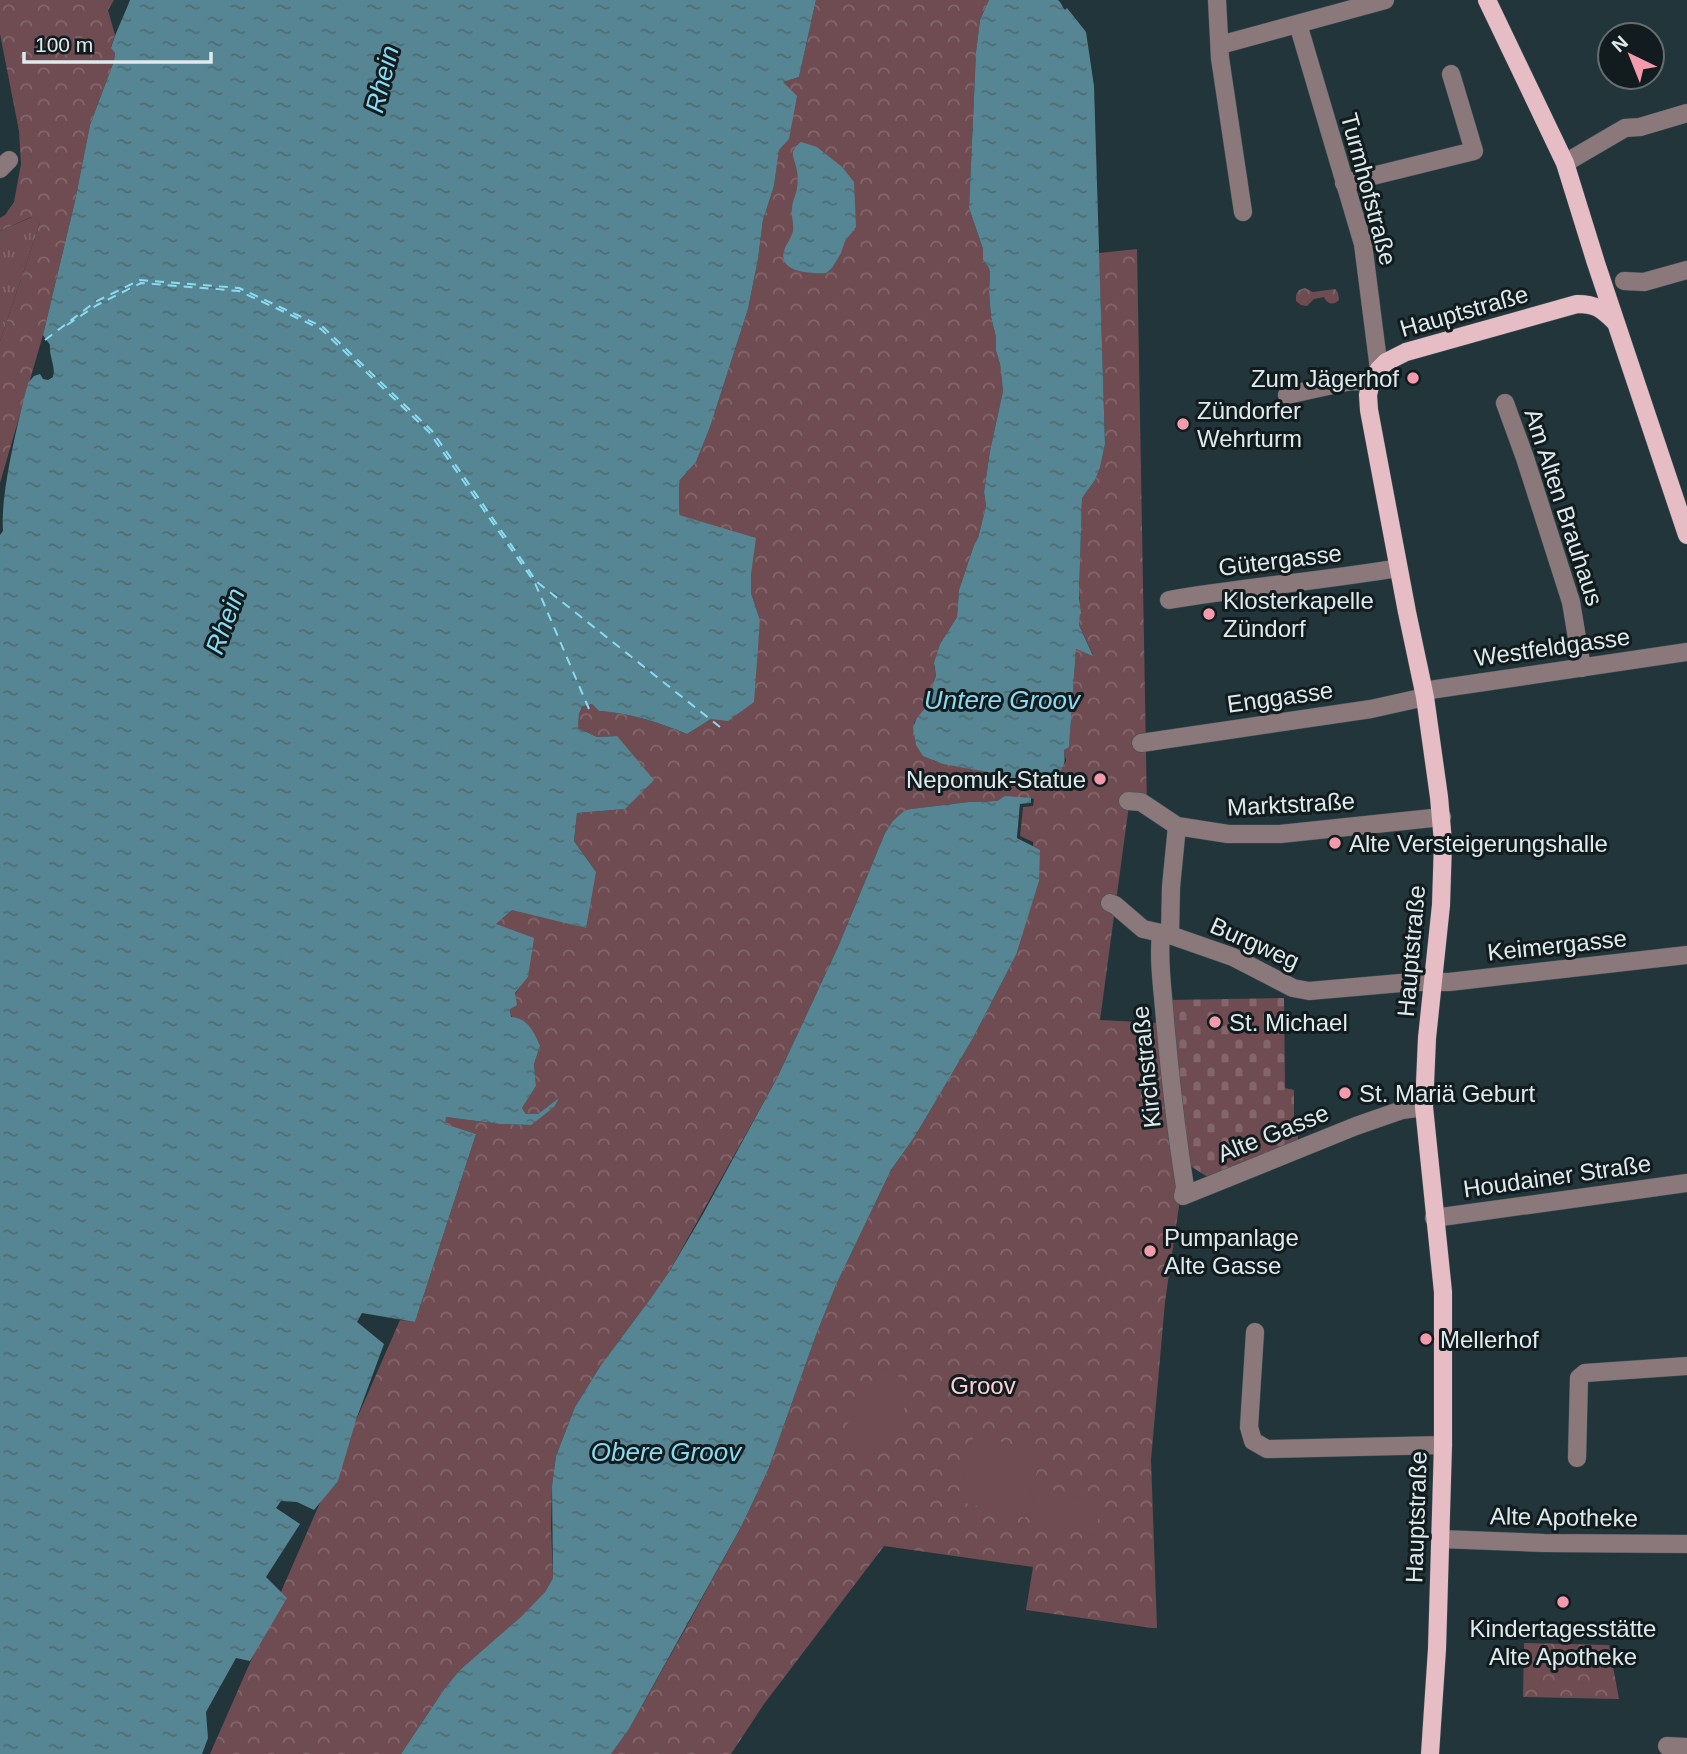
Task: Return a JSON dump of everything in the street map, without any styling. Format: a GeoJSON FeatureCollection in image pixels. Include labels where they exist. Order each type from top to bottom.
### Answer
{"type":"FeatureCollection","features":[{"type":"Feature","properties":{"kind":"main road"},"geometry":{"type":"LineString","coordinates":[[1488,0],[1565,163],[1687,535]]}},
{"type":"Feature","properties":{"kind":"main road"},"geometry":{"type":"LineString","coordinates":[[1577,304],[1588,291],[1596,263]]}},
{"type":"Feature","properties":{"kind":"main road"},"geometry":{"type":"LineString","coordinates":[[1577,304],[1595,306],[1615,322]]}},
{"type":"Feature","properties":{"kind":"main road","name":"Hauptstraße"},"geometry":{"type":"LineString","coordinates":[[1430,1754],[1437,1649],[1443,1445],[1443,1292],[1424,1107],[1427,1038],[1441,905],[1443,842],[1424,694],[1398,568],[1368,395],[1375,376],[1386,362],[1406,352],[1577,304]]}},
{"type":"Feature","properties":{"kind":"street"},"geometry":{"type":"LineString","coordinates":[[1217,0],[1220,58],[1243,212]]}},
{"type":"Feature","properties":{"kind":"street"},"geometry":{"type":"LineString","coordinates":[[1220,45],[1385,0]]}},
{"type":"Feature","properties":{"kind":"street","name":"Turmhofstraße"},"geometry":{"type":"LineString","coordinates":[[1298,24],[1363,244],[1375,376]]}},
{"type":"Feature","properties":{"kind":"street"},"geometry":{"type":"LineString","coordinates":[[1344,183],[1474,151],[1451,74]]}},
{"type":"Feature","properties":{"kind":"street"},"geometry":{"type":"LineString","coordinates":[[1565,163],[1625,128],[1640,127],[1687,113]]}},
{"type":"Feature","properties":{"kind":"street"},"geometry":{"type":"LineString","coordinates":[[1624,281],[1644,282],[1687,270]]}},
{"type":"Feature","properties":{"kind":"street"},"geometry":{"type":"LineString","coordinates":[[1287,395],[1375,376]]}},
{"type":"Feature","properties":{"kind":"street","name":"Am Alten Brauhaus"},"geometry":{"type":"LineString","coordinates":[[1505,403],[1571,602],[1582,668]]}},
{"type":"Feature","properties":{"kind":"street","name":"Gütergasse"},"geometry":{"type":"LineString","coordinates":[[1169,600],[1398,568]]}},
{"type":"Feature","properties":{"kind":"street","name":"Westfeldgasse"},"geometry":{"type":"LineString","coordinates":[[1424,694],[1687,652]]}},
{"type":"Feature","properties":{"kind":"street","name":"Enggasse"},"geometry":{"type":"LineString","coordinates":[[1141,743],[1371,709],[1424,694]]}},
{"type":"Feature","properties":{"kind":"street","name":"Marktstraße"},"geometry":{"type":"LineString","coordinates":[[1128,801],[1141,802],[1177,827],[1228,834],[1280,834],[1441,817]]}},
{"type":"Feature","properties":{"kind":"street","name":"Kirchstraße"},"geometry":{"type":"LineString","coordinates":[[1177,827],[1165,934],[1159,950],[1173,1105],[1185,1187],[1183,1196]]}},
{"type":"Feature","properties":{"kind":"street","name":"Burgweg"},"geometry":{"type":"LineString","coordinates":[[1110,903],[1143,929],[1233,957],[1293,988],[1309,991],[1433,982]]}},
{"type":"Feature","properties":{"kind":"street","name":"Keimergasse"},"geometry":{"type":"LineString","coordinates":[[1433,982],[1687,955]]}},
{"type":"Feature","properties":{"kind":"street","name":"Alte Gasse"},"geometry":{"type":"LineString","coordinates":[[1183,1196],[1356,1126],[1402,1110],[1424,1107]]}},
{"type":"Feature","properties":{"kind":"street","name":"Houdainer Straße"},"geometry":{"type":"LineString","coordinates":[[1434,1217],[1687,1183]]}},
{"type":"Feature","properties":{"kind":"street"},"geometry":{"type":"LineString","coordinates":[[1255,1332],[1249,1427],[1253,1441],[1267,1448],[1443,1445]]}},
{"type":"Feature","properties":{"kind":"street"},"geometry":{"type":"LineString","coordinates":[[1577,1458],[1578,1378],[1585,1373],[1687,1366]]}},
{"type":"Feature","properties":{"kind":"street","name":"Alte Apotheke"},"geometry":{"type":"LineString","coordinates":[[1440,1539],[1687,1544]]}},
{"type":"Feature","properties":{"kind":"street"},"geometry":{"type":"LineString","coordinates":[[1667,1746],[1687,1747]]}},
{"type":"Feature","properties":{"kind":"green space"},"geometry":{"type":"Polygon","coordinates":[[[0,0],[114,0],[108,10],[115,35],[111,47],[115,53],[90,125],[43,335],[0,483],[0,341],[40,223],[31,217],[0,231],[0,218],[14,202],[21,164],[19,131],[0,34],[0,0]]]}},
{"type":"Feature","properties":{"kind":"green space","name":"Groov"},"geometry":{"type":"Polygon","coordinates":[[[816,0],[989,0],[980,20],[976,52],[969,208],[983,249],[983,260],[989,268],[991,317],[1003,391],[990,451],[984,492],[986,506],[978,538],[959,590],[957,617],[940,644],[934,665],[936,677],[925,708],[914,723],[934,761],[1004,777],[1049,783],[1059,774],[1066,761],[1064,750],[1069,746],[1076,649],[1093,655],[1079,625],[1079,596],[1082,498],[1095,480],[1105,444],[1099,253],[1137,249],[1147,808],[1129,805],[1100,1020],[1159,1023],[1179,1206],[1165,1302],[1151,1460],[1157,1628],[1026,1610],[1033,1567],[884,1546],[764,1704],[731,1754],[611,1754],[629,1729],[741,1527],[768,1470],[836,1285],[891,1170],[915,1136],[973,1038],[1016,955],[1017,838],[1002,798],[997,801],[911,809],[897,819],[885,833],[838,947],[778,1076],[669,1272],[601,1365],[575,1407],[556,1456],[551,1526],[553,1578],[545,1592],[521,1618],[460,1670],[401,1754],[210,1754],[400,1320],[415,1322],[476,1134],[444,1124],[446,1117],[530,1125],[558,1099],[538,1114],[526,1114],[522,1108],[536,1086],[534,1064],[540,1046],[521,1028],[510,1012],[512,1001],[528,977],[496,924],[512,910],[596,872],[574,841],[577,813],[625,809],[617,736],[597,737],[578,728],[582,707],[592,704],[599,711],[644,719],[687,734],[711,719],[756,659],[760,620],[751,593],[751,574],[679,515],[679,481],[696,462],[748,309],[763,220],[774,186],[779,149],[789,138],[782,82],[799,77],[816,0]]]}},
{"type":"Feature","properties":{"kind":"green space"},"geometry":{"type":"Polygon","coordinates":[[[32,217],[40,223],[0,341],[0,231],[32,217]]]}},
{"type":"Feature","properties":{"kind":"green space"},"geometry":{"type":"Polygon","coordinates":[[[1305,288],[1313,292],[1335,289],[1339,300],[1330,303],[1324,297],[1314,299],[1307,306],[1301,305],[1296,301],[1296,295],[1299,290],[1305,288]]]}},
{"type":"Feature","properties":{"kind":"green space"},"geometry":{"type":"Polygon","coordinates":[[[1284,998],[1285,1088],[1294,1090],[1294,1120],[1298,1120],[1298,1147],[1214,1181],[1184,1162],[1168,1000],[1284,998]]]}},
{"type":"Feature","properties":{"kind":"green space"},"geometry":{"type":"Polygon","coordinates":[[[883,1367],[917,1388],[874,1457],[840,1436],[883,1367]]]}},
{"type":"Feature","properties":{"kind":"green space"},"geometry":{"type":"Polygon","coordinates":[[[974,1435],[1042,1452],[1025,1518],[957,1501],[974,1435]]]}},
{"type":"Feature","properties":{"kind":"green space"},"geometry":{"type":"Polygon","coordinates":[[[1036,1486],[1102,1503],[1094,1536],[1028,1519],[1036,1486]]]}},
{"type":"Feature","properties":{"kind":"green space"},"geometry":{"type":"Polygon","coordinates":[[[1524,1643],[1609,1645],[1619,1699],[1523,1697],[1524,1643]]]}},
{"type":"Feature","properties":{"kind":"water","name":"Rhein"},"geometry":{"type":"Polygon","coordinates":[[[130,0],[816,0],[799,77],[783,82],[797,96],[789,139],[779,150],[774,186],[763,220],[748,309],[696,462],[679,481],[679,515],[756,538],[751,593],[760,620],[754,702],[728,721],[711,719],[687,734],[644,719],[599,711],[592,704],[582,707],[578,728],[597,737],[617,736],[654,780],[625,809],[577,813],[574,841],[596,872],[586,928],[512,910],[496,924],[534,938],[528,977],[515,993],[517,1005],[510,1009],[511,1017],[526,1023],[540,1046],[534,1064],[536,1086],[522,1108],[526,1114],[538,1114],[559,1098],[554,1107],[531,1125],[446,1117],[445,1124],[476,1134],[415,1322],[362,1313],[357,1322],[384,1344],[356,1420],[338,1481],[314,1510],[297,1502],[281,1501],[276,1508],[300,1524],[266,1577],[287,1598],[250,1661],[236,1658],[206,1712],[208,1738],[202,1754],[0,1754],[0,535],[3,531],[4,498],[11,458],[28,383],[40,374],[43,379],[53,377],[50,345],[43,335],[90,125],[114,61],[115,53],[111,48],[130,0]]]}},
{"type":"Feature","properties":{"kind":"water","name":"Untere Groov"},"geometry":{"type":"Polygon","coordinates":[[[989,0],[1058,0],[1086,32],[1094,86],[1105,444],[1095,480],[1082,498],[1079,596],[1079,625],[1093,656],[1076,649],[1069,747],[1064,750],[1063,767],[1049,785],[1006,780],[999,774],[943,764],[923,756],[916,745],[913,727],[925,708],[936,676],[934,663],[940,644],[957,617],[959,590],[978,538],[986,506],[984,492],[990,451],[1003,391],[991,317],[989,268],[983,260],[983,249],[969,208],[976,52],[980,20],[989,0]]]}},
{"type":"Feature","properties":{"kind":"water"},"geometry":{"type":"Polygon","coordinates":[[[801,142],[817,147],[842,167],[854,182],[856,227],[845,241],[832,268],[826,273],[798,271],[786,264],[784,258],[785,248],[793,231],[792,206],[798,184],[793,152],[801,142]]]}},
{"type":"Feature","properties":{"kind":"water","name":"Obere Groov"},"geometry":{"type":"Polygon","coordinates":[[[1005,796],[1031,798],[1031,803],[1020,804],[1017,838],[1040,850],[1039,881],[1016,955],[973,1038],[915,1136],[891,1170],[836,1285],[768,1470],[741,1527],[629,1729],[611,1754],[401,1754],[460,1670],[521,1617],[545,1592],[553,1578],[552,1486],[556,1456],[575,1407],[601,1365],[669,1272],[778,1076],[838,947],[885,833],[904,811],[997,801],[1005,796]]]}},
{"type":"Feature","properties":{"kind":"pier"},"geometry":{"type":"Polygon","coordinates":[[[1031,798],[1034,799],[1033,806],[1023,807],[1020,836],[1033,842],[1033,846],[1017,838],[1020,804],[1031,803],[1031,798]]]}},
{"type":"Feature","properties":{"kind":"ferry route"},"geometry":{"type":"LineString","coordinates":[[45,340],[95,302],[140,280],[239,288],[323,327],[432,431],[537,582],[720,727]]}},
{"type":"Feature","properties":{"kind":"ferry route"},"geometry":{"type":"LineString","coordinates":[[67,325],[97,305],[141,283],[239,291],[321,329],[429,432],[535,583],[589,709]]}},
{"type":"Feature","properties":{"kind":"place","name":"Zum Jägerhof"},"geometry":{"type":"Point","coordinates":[1413,378]}},
{"type":"Feature","properties":{"kind":"place","name":"Zündorfer Wehrturm"},"geometry":{"type":"Point","coordinates":[1183,424]}},
{"type":"Feature","properties":{"kind":"place","name":"Klosterkapelle Zündorf"},"geometry":{"type":"Point","coordinates":[1209,614]}},
{"type":"Feature","properties":{"kind":"place","name":"Nepomuk-Statue"},"geometry":{"type":"Point","coordinates":[1100,779]}},
{"type":"Feature","properties":{"kind":"place","name":"Alte Versteigerungshalle"},"geometry":{"type":"Point","coordinates":[1335,843]}},
{"type":"Feature","properties":{"kind":"place","name":"St. Michael"},"geometry":{"type":"Point","coordinates":[1215,1022]}},
{"type":"Feature","properties":{"kind":"place","name":"St. Mariä Geburt"},"geometry":{"type":"Point","coordinates":[1345,1093]}},
{"type":"Feature","properties":{"kind":"place","name":"Pumpanlage Alte Gasse"},"geometry":{"type":"Point","coordinates":[1150,1251]}},
{"type":"Feature","properties":{"kind":"place","name":"Mellerhof"},"geometry":{"type":"Point","coordinates":[1426,1339]}},
{"type":"Feature","properties":{"kind":"place","name":"Kindertagesstätte Alte Apotheke"},"geometry":{"type":"Point","coordinates":[1563,1602]}}]}
